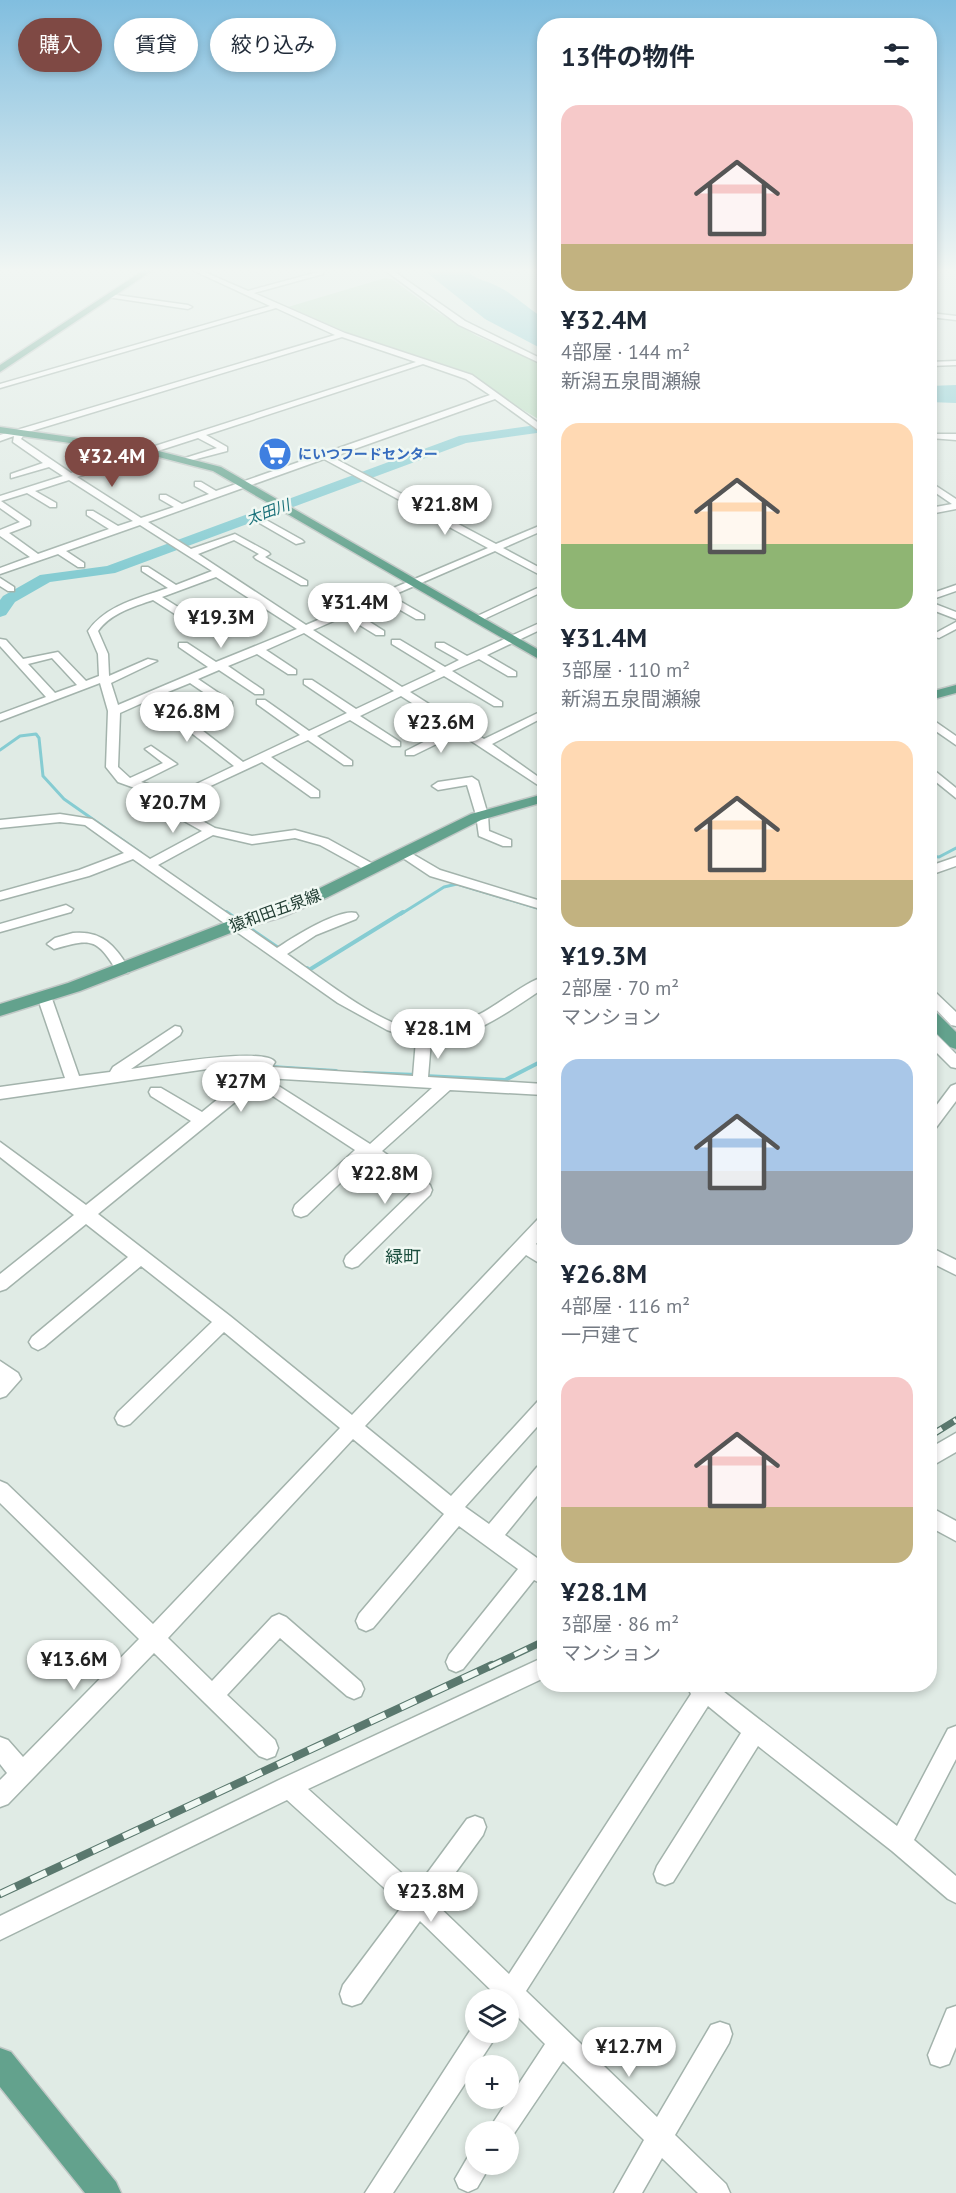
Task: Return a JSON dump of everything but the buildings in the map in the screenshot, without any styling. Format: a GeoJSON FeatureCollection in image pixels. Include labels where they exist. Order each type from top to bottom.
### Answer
{"type":"FeatureCollection","features":[{"type":"Feature","properties":{"kind":"main road"},"geometry":{"type":"LineString","coordinates":[[0,430],[147,451],[217,469],[537,654]]}},
{"type":"Feature","properties":{"kind":"main road"},"geometry":{"type":"LineString","coordinates":[[937,691],[956,689]]}},
{"type":"Feature","properties":{"kind":"main road","name":"猿和田五泉線"},"geometry":{"type":"LineString","coordinates":[[0,1010],[123,970],[235,925],[276,913],[482,815],[537,800]]}},
{"type":"Feature","properties":{"kind":"main road"},"geometry":{"type":"LineString","coordinates":[[937,1023],[956,1043]]}},
{"type":"Feature","properties":{"kind":"main road"},"geometry":{"type":"LineString","coordinates":[[0,2063],[105,2193]]}},
{"type":"Feature","properties":{"kind":"street"},"geometry":{"type":"LineString","coordinates":[[0,386],[54,370]]}},
{"type":"Feature","properties":{"kind":"street"},"geometry":{"type":"LineString","coordinates":[[0,438],[226,370]]}},
{"type":"Feature","properties":{"kind":"street"},"geometry":{"type":"LineString","coordinates":[[1,532],[27,523],[0,501],[70,476],[397,370]]}},
{"type":"Feature","properties":{"kind":"street"},"geometry":{"type":"LineString","coordinates":[[449,370],[469,377],[495,396],[537,421]]}},
{"type":"Feature","properties":{"kind":"street"},"geometry":{"type":"LineString","coordinates":[[0,571],[495,396]]}},
{"type":"Feature","properties":{"kind":"street"},"geometry":{"type":"LineString","coordinates":[[21,433],[16,440],[50,464],[220,572],[219,574],[484,744],[537,781]]}},
{"type":"Feature","properties":{"kind":"street"},"geometry":{"type":"LineString","coordinates":[[188,460],[224,449],[198,434]]}},
{"type":"Feature","properties":{"kind":"street"},"geometry":{"type":"LineString","coordinates":[[937,436],[956,437]]}},
{"type":"Feature","properties":{"kind":"street"},"geometry":{"type":"LineString","coordinates":[[324,456],[537,570]]}},
{"type":"Feature","properties":{"kind":"street"},"geometry":{"type":"LineString","coordinates":[[50,464],[11,479],[26,491],[53,505]]}},
{"type":"Feature","properties":{"kind":"street"},"geometry":{"type":"LineString","coordinates":[[198,484],[216,495]]}},
{"type":"Feature","properties":{"kind":"street"},"geometry":{"type":"LineString","coordinates":[[937,490],[956,504]]}},
{"type":"Feature","properties":{"kind":"street"},"geometry":{"type":"LineString","coordinates":[[163,496],[181,507]]}},
{"type":"Feature","properties":{"kind":"street"},"geometry":{"type":"LineString","coordinates":[[937,509],[956,504]]}},
{"type":"Feature","properties":{"kind":"street"},"geometry":{"type":"LineString","coordinates":[[90,513],[117,530]]}},
{"type":"Feature","properties":{"kind":"street"},"geometry":{"type":"LineString","coordinates":[[259,519],[299,542]]}},
{"type":"Feature","properties":{"kind":"street"},"geometry":{"type":"LineString","coordinates":[[114,711],[537,530]]}},
{"type":"Feature","properties":{"kind":"street"},"geometry":{"type":"LineString","coordinates":[[1,532],[37,558]]}},
{"type":"Feature","properties":{"kind":"street"},"geometry":{"type":"LineString","coordinates":[[190,553],[236,537],[304,583]]}},
{"type":"Feature","properties":{"kind":"street"},"geometry":{"type":"LineString","coordinates":[[59,550],[81,565]]}},
{"type":"Feature","properties":{"kind":"street"},"geometry":{"type":"LineString","coordinates":[[146,569],[176,589]]}},
{"type":"Feature","properties":{"kind":"street"},"geometry":{"type":"LineString","coordinates":[[219,574],[119,609],[101,620],[93,631],[103,654],[105,680],[114,711],[112,767],[122,779],[147,788],[163,804],[211,831],[252,840],[295,834],[324,842],[371,868]]}},
{"type":"Feature","properties":{"kind":"street"},"geometry":{"type":"LineString","coordinates":[[0,581],[11,589]]}},
{"type":"Feature","properties":{"kind":"street"},"geometry":{"type":"LineString","coordinates":[[937,595],[956,588]]}},
{"type":"Feature","properties":{"kind":"street"},"geometry":{"type":"LineString","coordinates":[[476,619],[537,591]]}},
{"type":"Feature","properties":{"kind":"street"},"geometry":{"type":"LineString","coordinates":[[154,596],[182,614]]}},
{"type":"Feature","properties":{"kind":"street"},"geometry":{"type":"LineString","coordinates":[[382,596],[420,617]]}},
{"type":"Feature","properties":{"kind":"street"},"geometry":{"type":"LineString","coordinates":[[937,608],[956,616]]}},
{"type":"Feature","properties":{"kind":"street"},"geometry":{"type":"LineString","coordinates":[[345,611],[380,633]]}},
{"type":"Feature","properties":{"kind":"street"},"geometry":{"type":"LineString","coordinates":[[937,635],[956,625]]}},
{"type":"Feature","properties":{"kind":"street"},"geometry":{"type":"LineString","coordinates":[[163,804],[537,627]]}},
{"type":"Feature","properties":{"kind":"street"},"geometry":{"type":"LineString","coordinates":[[2,642],[53,699]]}},
{"type":"Feature","properties":{"kind":"street"},"geometry":{"type":"LineString","coordinates":[[396,642],[498,704]]}},
{"type":"Feature","properties":{"kind":"street"},"geometry":{"type":"LineString","coordinates":[[183,645],[218,666],[348,763]]}},
{"type":"Feature","properties":{"kind":"street"},"geometry":{"type":"LineString","coordinates":[[440,645],[468,661]]}},
{"type":"Feature","properties":{"kind":"street"},"geometry":{"type":"LineString","coordinates":[[257,649],[292,672]]}},
{"type":"Feature","properties":{"kind":"street"},"geometry":{"type":"LineString","coordinates":[[21,663],[54,654],[84,686]]}},
{"type":"Feature","properties":{"kind":"street"},"geometry":{"type":"LineString","coordinates":[[480,655],[512,674]]}},
{"type":"Feature","properties":{"kind":"street"},"geometry":{"type":"LineString","coordinates":[[0,718],[152,661]]}},
{"type":"Feature","properties":{"kind":"street"},"geometry":{"type":"LineString","coordinates":[[190,678],[228,704]]}},
{"type":"Feature","properties":{"kind":"street"},"geometry":{"type":"LineString","coordinates":[[308,682],[396,744]]}},
{"type":"Feature","properties":{"kind":"street"},"geometry":{"type":"LineString","coordinates":[[149,695],[243,767]]}},
{"type":"Feature","properties":{"kind":"street"},"geometry":{"type":"LineString","coordinates":[[484,744],[537,717]]}},
{"type":"Feature","properties":{"kind":"street"},"geometry":{"type":"LineString","coordinates":[[937,727],[956,742]]}},
{"type":"Feature","properties":{"kind":"street"},"geometry":{"type":"LineString","coordinates":[[410,753],[459,728]]}},
{"type":"Feature","properties":{"kind":"street"},"geometry":{"type":"LineString","coordinates":[[131,782],[171,764],[151,749]]}},
{"type":"Feature","properties":{"kind":"street"},"geometry":{"type":"LineString","coordinates":[[263,757],[315,794]]}},
{"type":"Feature","properties":{"kind":"street"},"geometry":{"type":"LineString","coordinates":[[937,777],[956,794]]}},
{"type":"Feature","properties":{"kind":"street"},"geometry":{"type":"LineString","coordinates":[[438,786],[472,781],[482,815],[483,833],[507,843]]}},
{"type":"Feature","properties":{"kind":"street"},"geometry":{"type":"LineString","coordinates":[[0,824],[60,818],[88,822],[276,956],[343,1000],[387,1025],[424,1036],[456,1030],[485,1018],[537,986]]}},
{"type":"Feature","properties":{"kind":"street"},"geometry":{"type":"LineString","coordinates":[[150,864],[211,831]]}},
{"type":"Feature","properties":{"kind":"street"},"geometry":{"type":"LineString","coordinates":[[404,853],[435,873],[537,904]]}},
{"type":"Feature","properties":{"kind":"street"},"geometry":{"type":"LineString","coordinates":[[0,896],[84,873],[134,854]]}},
{"type":"Feature","properties":{"kind":"street"},"geometry":{"type":"LineString","coordinates":[[937,868],[956,861]]}},
{"type":"Feature","properties":{"kind":"street"},"geometry":{"type":"LineString","coordinates":[[0,928],[66,909]]}},
{"type":"Feature","properties":{"kind":"street"},"geometry":{"type":"LineString","coordinates":[[276,956],[311,932],[351,916]]}},
{"type":"Feature","properties":{"kind":"street"},"geometry":{"type":"LineString","coordinates":[[54,944],[74,937],[93,939],[105,945],[123,970]]}},
{"type":"Feature","properties":{"kind":"street"},"geometry":{"type":"LineString","coordinates":[[44,996],[74,1082]]}},
{"type":"Feature","properties":{"kind":"street"},"geometry":{"type":"LineString","coordinates":[[937,1002],[956,1021]]}},
{"type":"Feature","properties":{"kind":"street"},"geometry":{"type":"LineString","coordinates":[[115,1078],[118,1071],[175,1031]]}},
{"type":"Feature","properties":{"kind":"street"},"geometry":{"type":"LineString","coordinates":[[420,1082],[424,1036]]}},
{"type":"Feature","properties":{"kind":"street"},"geometry":{"type":"LineString","coordinates":[[937,1044],[956,1064]]}},
{"type":"Feature","properties":{"kind":"street"},"geometry":{"type":"LineString","coordinates":[[0,1092],[221,1062],[268,1062],[260,1075],[0,1284]]}},
{"type":"Feature","properties":{"kind":"street"},"geometry":{"type":"LineString","coordinates":[[260,1075],[448,1083],[537,1089]]}},
{"type":"Feature","properties":{"kind":"street"},"geometry":{"type":"LineString","coordinates":[[260,1075],[424,1190],[352,1261]]}},
{"type":"Feature","properties":{"kind":"street"},"geometry":{"type":"LineString","coordinates":[[301,1210],[448,1083]]}},
{"type":"Feature","properties":{"kind":"street"},"geometry":{"type":"LineString","coordinates":[[937,1116],[956,1090]]}},
{"type":"Feature","properties":{"kind":"street"},"geometry":{"type":"LineString","coordinates":[[156,1092],[204,1121]]}},
{"type":"Feature","properties":{"kind":"street"},"geometry":{"type":"LineString","coordinates":[[4,1156],[86,1215],[224,1321],[455,1510],[537,1570]]}},
{"type":"Feature","properties":{"kind":"street"},"geometry":{"type":"LineString","coordinates":[[0,1796],[155,1637],[537,1232]]}},
{"type":"Feature","properties":{"kind":"street"},"geometry":{"type":"LineString","coordinates":[[525,1245],[537,1254]]}},
{"type":"Feature","properties":{"kind":"street"},"geometry":{"type":"LineString","coordinates":[[38,1342],[140,1257]]}},
{"type":"Feature","properties":{"kind":"street"},"geometry":{"type":"LineString","coordinates":[[937,1258],[956,1268]]}},
{"type":"Feature","properties":{"kind":"street"},"geometry":{"type":"LineString","coordinates":[[124,1418],[224,1321]]}},
{"type":"Feature","properties":{"kind":"street"},"geometry":{"type":"LineString","coordinates":[[0,1369],[12,1379],[0,1390]]}},
{"type":"Feature","properties":{"kind":"street"},"geometry":{"type":"LineString","coordinates":[[366,1621],[455,1510],[537,1415]]}},
{"type":"Feature","properties":{"kind":"street"},"geometry":{"type":"LineString","coordinates":[[937,1454],[956,1442]]}},
{"type":"Feature","properties":{"kind":"street"},"geometry":{"type":"LineString","coordinates":[[491,1537],[537,1481]]}},
{"type":"Feature","properties":{"kind":"street"},"geometry":{"type":"LineString","coordinates":[[0,1490],[155,1637],[267,1748]]}},
{"type":"Feature","properties":{"kind":"street"},"geometry":{"type":"LineString","coordinates":[[937,1520],[956,1532]]}},
{"type":"Feature","properties":{"kind":"street"},"geometry":{"type":"LineString","coordinates":[[456,1662],[537,1573]]}},
{"type":"Feature","properties":{"kind":"street"},"geometry":{"type":"LineString","coordinates":[[213,1695],[279,1624],[354,1689]]}},
{"type":"Feature","properties":{"kind":"street"},"geometry":{"type":"LineString","coordinates":[[0,1928],[289,1787],[537,1670]]}},
{"type":"Feature","properties":{"kind":"street"},"geometry":{"type":"LineString","coordinates":[[512,1989],[701,1692]]}},
{"type":"Feature","properties":{"kind":"street"},"geometry":{"type":"LineString","coordinates":[[710,1692],[900,1843],[956,1891]]}},
{"type":"Feature","properties":{"kind":"street"},"geometry":{"type":"LineString","coordinates":[[665,1874],[755,1730]]}},
{"type":"Feature","properties":{"kind":"street"},"geometry":{"type":"LineString","coordinates":[[900,1843],[956,1737]]}},
{"type":"Feature","properties":{"kind":"street"},"geometry":{"type":"LineString","coordinates":[[0,1748],[22,1773]]}},
{"type":"Feature","properties":{"kind":"street"},"geometry":{"type":"LineString","coordinates":[[289,1787],[420,1905],[501,1989]]}},
{"type":"Feature","properties":{"kind":"street"},"geometry":{"type":"LineString","coordinates":[[352,1994],[420,1905],[475,1827]]}},
{"type":"Feature","properties":{"kind":"street"},"geometry":{"type":"LineString","coordinates":[[519,2006],[561,2042],[717,2193]]}},
{"type":"Feature","properties":{"kind":"street"},"geometry":{"type":"LineString","coordinates":[[940,2055],[956,2018]]}},
{"type":"Feature","properties":{"kind":"street"},"geometry":{"type":"LineString","coordinates":[[627,2193],[720,2034]]}},
{"type":"Feature","properties":{"kind":"street"},"geometry":{"type":"LineString","coordinates":[[507,2121],[561,2042]]}},
{"type":"Feature","properties":{"kind":"street"},"geometry":{"type":"LineString","coordinates":[[378,2193],[477,2043]]}},
{"type":"Feature","properties":{"kind":"green space"},"geometry":{"type":"Polygon","coordinates":[[[462,370],[537,370],[537,418],[498,395],[470,373],[462,370]]]}},
{"type":"Feature","properties":{"kind":"water"},"geometry":{"type":"Polygon","coordinates":[[[956,385],[956,403],[937,402],[937,386],[956,385]]]}},
{"type":"Feature","properties":{"kind":"waterway","name":"太田川"},"geometry":{"type":"LineString","coordinates":[[0,612],[9,599],[46,578],[110,570],[464,439],[537,429]]}},
{"type":"Feature","properties":{"kind":"waterway"},"geometry":{"type":"LineString","coordinates":[[0,750],[20,736],[36,734],[39,738],[43,776],[64,799],[141,853]]}},
{"type":"Feature","properties":{"kind":"waterway"},"geometry":{"type":"LineString","coordinates":[[937,857],[956,848]]}},
{"type":"Feature","properties":{"kind":"waterway"},"geometry":{"type":"LineString","coordinates":[[401,914],[444,887],[457,884],[537,908]]}},
{"type":"Feature","properties":{"kind":"waterway"},"geometry":{"type":"LineString","coordinates":[[186,885],[228,914]]}},
{"type":"Feature","properties":{"kind":"waterway"},"geometry":{"type":"LineString","coordinates":[[226,912],[281,950]]}},
{"type":"Feature","properties":{"kind":"waterway"},"geometry":{"type":"LineString","coordinates":[[307,968],[309,970],[403,912]]}},
{"type":"Feature","properties":{"kind":"waterway"},"geometry":{"type":"LineString","coordinates":[[424,1076],[505,1080],[537,1064]]}},
{"type":"Feature","properties":{"kind":"waterway"},"geometry":{"type":"LineString","coordinates":[[271,1067],[336,1071]]}},
{"type":"Feature","properties":{"kind":"waterway"},"geometry":{"type":"LineString","coordinates":[[364,1073],[417,1075]]}},
{"type":"Feature","properties":{"kind":"railway"},"geometry":{"type":"LineString","coordinates":[[937,1432],[956,1420]]}},
{"type":"Feature","properties":{"kind":"railway"},"geometry":{"type":"LineString","coordinates":[[489,1667],[537,1644]]}},
{"type":"Feature","properties":{"kind":"railway"},"geometry":{"type":"LineString","coordinates":[[0,1894],[492,1665]]}},
{"type":"Feature","properties":{"kind":"place","name":"にいつフードセンター"},"geometry":{"type":"Point","coordinates":[275,454]}},
{"type":"Feature","properties":{"kind":"district","name":"緑町"},"geometry":{"type":"Point","coordinates":[403,1257]}}]}
